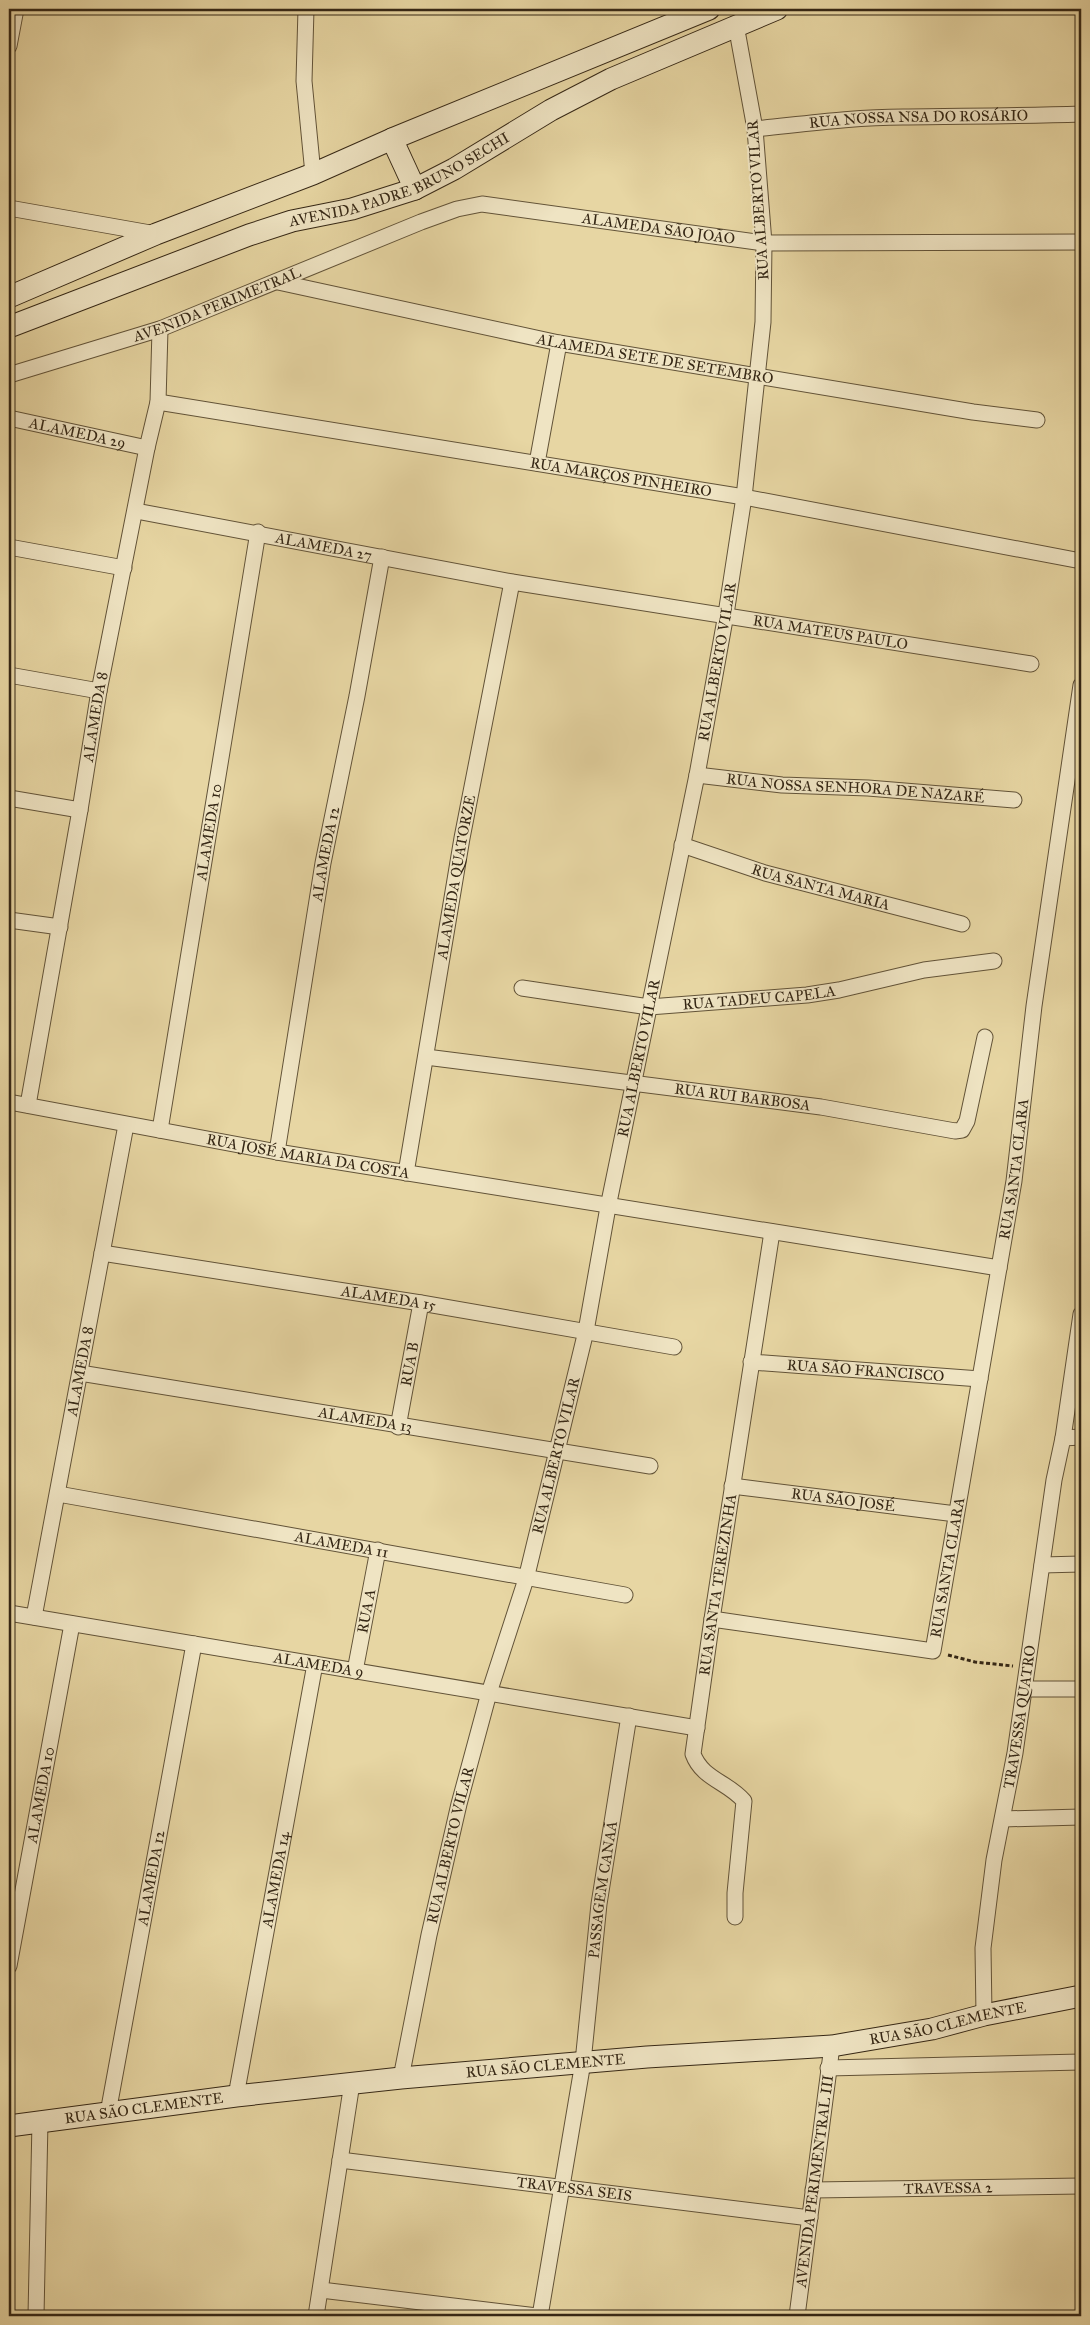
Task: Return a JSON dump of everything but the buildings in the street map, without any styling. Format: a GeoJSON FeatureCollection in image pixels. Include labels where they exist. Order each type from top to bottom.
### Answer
{"type":"FeatureCollection","features":[{"type":"Feature","properties":{"kind":"main road"},"geometry":{"type":"LineString","coordinates":[[9,297],[156,234],[312,174],[392,139],[709,9]]}},
{"type":"Feature","properties":{"kind":"main road","name":"AVENIDA PADRE BRUNO SECHI"},"geometry":{"type":"LineString","coordinates":[[9,327],[249,235],[292,221],[352,210],[415,189],[454,169],[560,106],[611,79],[777,9]]}},
{"type":"Feature","properties":{"kind":"main road"},"geometry":{"type":"LineString","coordinates":[[392,139],[415,189]]}},
{"type":"Feature","properties":{"kind":"main road","name":"RUA SÃO CLEMENTE"},"geometry":{"type":"LineString","coordinates":[[9,2126],[236,2096],[401,2078],[583,2062],[832,2046],[932,2029],[984,2015],[1081,1996]]}},
{"type":"Feature","properties":{"kind":"street"},"geometry":{"type":"LineString","coordinates":[[9,46],[16,9]]}},
{"type":"Feature","properties":{"kind":"street"},"geometry":{"type":"LineString","coordinates":[[306,9],[304,81],[312,174]]}},
{"type":"Feature","properties":{"kind":"street","name":"RUA ALBERTO VILAR"},"geometry":{"type":"LineString","coordinates":[[401,2078],[429,1935],[454,1822],[489,1693],[526,1579],[586,1330],[632,1084],[697,775],[726,614],[744,497],[763,322],[764,243],[755,129],[736,25]]}},
{"type":"Feature","properties":{"kind":"street","name":"RUA NOSSA NSA DO ROSÁRIO"},"geometry":{"type":"LineString","coordinates":[[755,129],[902,117],[1081,114]]}},
{"type":"Feature","properties":{"kind":"street","name":"ALAMEDA SÃO JOÃO"},"geometry":{"type":"LineString","coordinates":[[421,222],[457,209],[482,204],[764,243],[1081,242]]}},
{"type":"Feature","properties":{"kind":"street"},"geometry":{"type":"LineString","coordinates":[[9,208],[156,234]]}},
{"type":"Feature","properties":{"kind":"street","name":"AVENIDA PERIMETRAL"},"geometry":{"type":"LineString","coordinates":[[9,375],[160,329],[421,222]]}},
{"type":"Feature","properties":{"kind":"street","name":"ALAMEDA SETE DE SETEMBRO"},"geometry":{"type":"LineString","coordinates":[[278,282],[559,343],[973,412],[1037,420]]}},
{"type":"Feature","properties":{"kind":"street","name":"ALAMEDA 8"},"geometry":{"type":"LineString","coordinates":[[28,1105],[99,691],[147,448],[158,402],[160,329]]}},
{"type":"Feature","properties":{"kind":"street"},"geometry":{"type":"LineString","coordinates":[[537,463],[559,343]]}},
{"type":"Feature","properties":{"kind":"street","name":"RUA MARÇOS PINHEIRO"},"geometry":{"type":"LineString","coordinates":[[158,402],[744,497],[1081,561]]}},
{"type":"Feature","properties":{"kind":"street","name":"ALAMEDA 29"},"geometry":{"type":"LineString","coordinates":[[9,418],[147,448]]}},
{"type":"Feature","properties":{"kind":"street","name":"ALAMEDA 27"},"geometry":{"type":"LineString","coordinates":[[136,511],[258,532],[512,582]]}},
{"type":"Feature","properties":{"kind":"street","name":"ALAMEDA 10"},"geometry":{"type":"LineString","coordinates":[[160,1130],[258,532]]}},
{"type":"Feature","properties":{"kind":"street"},"geometry":{"type":"LineString","coordinates":[[9,547],[124,568]]}},
{"type":"Feature","properties":{"kind":"street","name":"ALAMEDA 12"},"geometry":{"type":"LineString","coordinates":[[277,1152],[323,863],[357,696],[382,556]]}},
{"type":"Feature","properties":{"kind":"street","name":"RUA MATEUS PAULO"},"geometry":{"type":"LineString","coordinates":[[512,582],[726,614],[1031,664]]}},
{"type":"Feature","properties":{"kind":"street","name":"ALAMEDA QUATORZE"},"geometry":{"type":"LineString","coordinates":[[406,1173],[462,838],[512,582]]}},
{"type":"Feature","properties":{"kind":"street"},"geometry":{"type":"LineString","coordinates":[[9,675],[99,691]]}},
{"type":"Feature","properties":{"kind":"street","name":"RUA SANTA CLARA"},"geometry":{"type":"LineString","coordinates":[[933,1651],[1014,1181],[1034,1006],[1081,685]]}},
{"type":"Feature","properties":{"kind":"street","name":"RUA NOSSA SENHORA DE NAZARÉ"},"geometry":{"type":"LineString","coordinates":[[697,775],[782,785],[868,788],[1014,800]]}},
{"type":"Feature","properties":{"kind":"street"},"geometry":{"type":"LineString","coordinates":[[9,798],[80,810]]}},
{"type":"Feature","properties":{"kind":"street","name":"RUA SANTA MARIA"},"geometry":{"type":"LineString","coordinates":[[682,846],[765,873],[962,924]]}},
{"type":"Feature","properties":{"kind":"street"},"geometry":{"type":"LineString","coordinates":[[9,920],[60,927]]}},
{"type":"Feature","properties":{"kind":"street","name":"RUA TADEU CAPELA"},"geometry":{"type":"LineString","coordinates":[[522,988],[649,1007],[807,995],[839,990],[924,970],[994,961]]}},
{"type":"Feature","properties":{"kind":"street","name":"RUA RUI BARBOSA"},"geometry":{"type":"LineString","coordinates":[[426,1057],[821,1106],[955,1131],[962,1130],[967,1121],[985,1037]]}},
{"type":"Feature","properties":{"kind":"street","name":"RUA JOSÉ MARIA DA COSTA"},"geometry":{"type":"LineString","coordinates":[[9,1102],[277,1152],[608,1207]]}},
{"type":"Feature","properties":{"kind":"street","name":"ALAMEDA 8"},"geometry":{"type":"LineString","coordinates":[[34,1617],[126,1125]]}},
{"type":"Feature","properties":{"kind":"street"},"geometry":{"type":"LineString","coordinates":[[608,1207],[999,1268]]}},
{"type":"Feature","properties":{"kind":"street","name":"RUA SANTA TEREZINHA"},"geometry":{"type":"LineString","coordinates":[[735,1917],[735,1892],[744,1801],[733,1790],[716,1780],[697,1764],[693,1754],[732,1486],[772,1232]]}},
{"type":"Feature","properties":{"kind":"street","name":"ALAMEDA 15"},"geometry":{"type":"LineString","coordinates":[[102,1253],[586,1330],[674,1347]]}},
{"type":"Feature","properties":{"kind":"street","name":"RUA B"},"geometry":{"type":"LineString","coordinates":[[398,1427],[421,1303]]}},
{"type":"Feature","properties":{"kind":"street"},"geometry":{"type":"LineString","coordinates":[[1081,1314],[1063,1438],[1081,1437]]}},
{"type":"Feature","properties":{"kind":"street","name":"RUA SÃO FRANCISCO"},"geometry":{"type":"LineString","coordinates":[[751,1362],[980,1379]]}},
{"type":"Feature","properties":{"kind":"street","name":"ALAMEDA 13"},"geometry":{"type":"LineString","coordinates":[[80,1373],[398,1427],[650,1466]]}},
{"type":"Feature","properties":{"kind":"street","name":"TRAVESSA QUATRO"},"geometry":{"type":"LineString","coordinates":[[984,2015],[983,1948],[994,1860],[1025,1689],[1054,1480],[1063,1438]]}},
{"type":"Feature","properties":{"kind":"street","name":"RUA SÃO JOSÉ"},"geometry":{"type":"LineString","coordinates":[[732,1486],[956,1514]]}},
{"type":"Feature","properties":{"kind":"street","name":"ALAMEDA 11"},"geometry":{"type":"LineString","coordinates":[[58,1494],[378,1550],[526,1579],[625,1595]]}},
{"type":"Feature","properties":{"kind":"street","name":"RUA A"},"geometry":{"type":"LineString","coordinates":[[354,1672],[378,1550]]}},
{"type":"Feature","properties":{"kind":"street"},"geometry":{"type":"LineString","coordinates":[[1042,1566],[1081,1564]]}},
{"type":"Feature","properties":{"kind":"street","name":"ALAMEDA 9"},"geometry":{"type":"LineString","coordinates":[[9,1613],[697,1728]]}},
{"type":"Feature","properties":{"kind":"street"},"geometry":{"type":"LineString","coordinates":[[712,1619],[933,1651]]}},
{"type":"Feature","properties":{"kind":"street","name":"ALAMEDA 10"},"geometry":{"type":"LineString","coordinates":[[9,1966],[72,1624]]}},
{"type":"Feature","properties":{"kind":"street","name":"ALAMEDA 12"},"geometry":{"type":"LineString","coordinates":[[108,2113],[194,1644]]}},
{"type":"Feature","properties":{"kind":"street","name":"ALAMEDA 14"},"geometry":{"type":"LineString","coordinates":[[236,2096],[315,1664]]}},
{"type":"Feature","properties":{"kind":"street"},"geometry":{"type":"LineString","coordinates":[[1025,1689],[1081,1689]]}},
{"type":"Feature","properties":{"kind":"street","name":"PASSAGEM CANAÃ"},"geometry":{"type":"LineString","coordinates":[[539,2316],[583,2062],[599,1904],[628,1716]]}},
{"type":"Feature","properties":{"kind":"street"},"geometry":{"type":"LineString","coordinates":[[1002,1819],[1081,1817]]}},
{"type":"Feature","properties":{"kind":"street","name":"AVENIDA PERIMENTRAL III"},"geometry":{"type":"LineString","coordinates":[[797,2316],[832,2046]]}},
{"type":"Feature","properties":{"kind":"street"},"geometry":{"type":"LineString","coordinates":[[828,2068],[1081,2062]]}},
{"type":"Feature","properties":{"kind":"street"},"geometry":{"type":"LineString","coordinates":[[316,2316],[352,2083]]}},
{"type":"Feature","properties":{"kind":"street"},"geometry":{"type":"LineString","coordinates":[[36,2316],[40,2121]]}},
{"type":"Feature","properties":{"kind":"street","name":"TRAVESSA SEIS"},"geometry":{"type":"LineString","coordinates":[[340,2160],[810,2218]]}},
{"type":"Feature","properties":{"kind":"street","name":"TRAVESSA 2"},"geometry":{"type":"LineString","coordinates":[[814,2190],[1081,2186]]}},
{"type":"Feature","properties":{"kind":"street"},"geometry":{"type":"LineString","coordinates":[[321,2290],[539,2316]]}},
{"type":"Feature","properties":{"kind":"path"},"geometry":{"type":"LineString","coordinates":[[933,1651],[975,1662],[1028,1667]]}}]}
